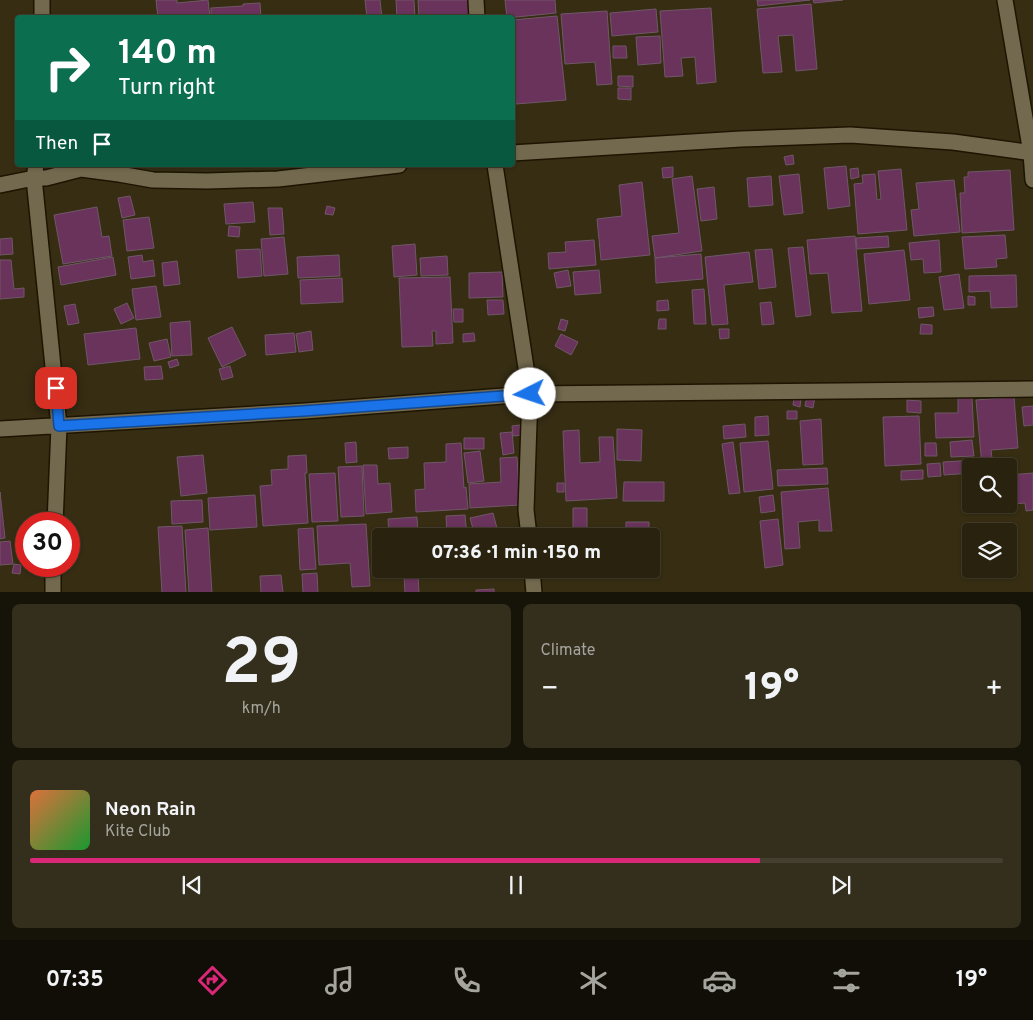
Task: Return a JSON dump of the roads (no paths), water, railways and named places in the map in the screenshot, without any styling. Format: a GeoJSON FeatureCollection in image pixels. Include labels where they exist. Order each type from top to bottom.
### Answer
{"type":"FeatureCollection","features":[{"type":"Feature","properties":{"kind":"street"},"geometry":{"type":"LineString","coordinates":[[42,0],[42,15]]}},
{"type":"Feature","properties":{"kind":"street"},"geometry":{"type":"LineString","coordinates":[[476,0],[477,15]]}},
{"type":"Feature","properties":{"kind":"street"},"geometry":{"type":"LineString","coordinates":[[1005,0],[1032,153],[1033,180]]}},
{"type":"Feature","properties":{"kind":"street"},"geometry":{"type":"LineString","coordinates":[[515,154],[741,139],[850,135],[953,142],[1032,153]]}},
{"type":"Feature","properties":{"kind":"street"},"geometry":{"type":"LineString","coordinates":[[0,185],[35,172],[46,178],[80,169],[153,180],[177,181],[278,179],[381,167]]}},
{"type":"Feature","properties":{"kind":"street"},"geometry":{"type":"LineString","coordinates":[[495,167],[530,394],[526,510],[528,528]]}},
{"type":"Feature","properties":{"kind":"street"},"geometry":{"type":"LineString","coordinates":[[35,172],[59,426],[55,512]]}},
{"type":"Feature","properties":{"kind":"street"},"geometry":{"type":"LineString","coordinates":[[0,429],[304,411],[530,394],[1033,389]]}},
{"type":"Feature","properties":{"kind":"street"},"geometry":{"type":"LineString","coordinates":[[52,577],[53,592]]}},
{"type":"Feature","properties":{"kind":"street"},"geometry":{"type":"LineString","coordinates":[[533,578],[534,592]]}}]}
